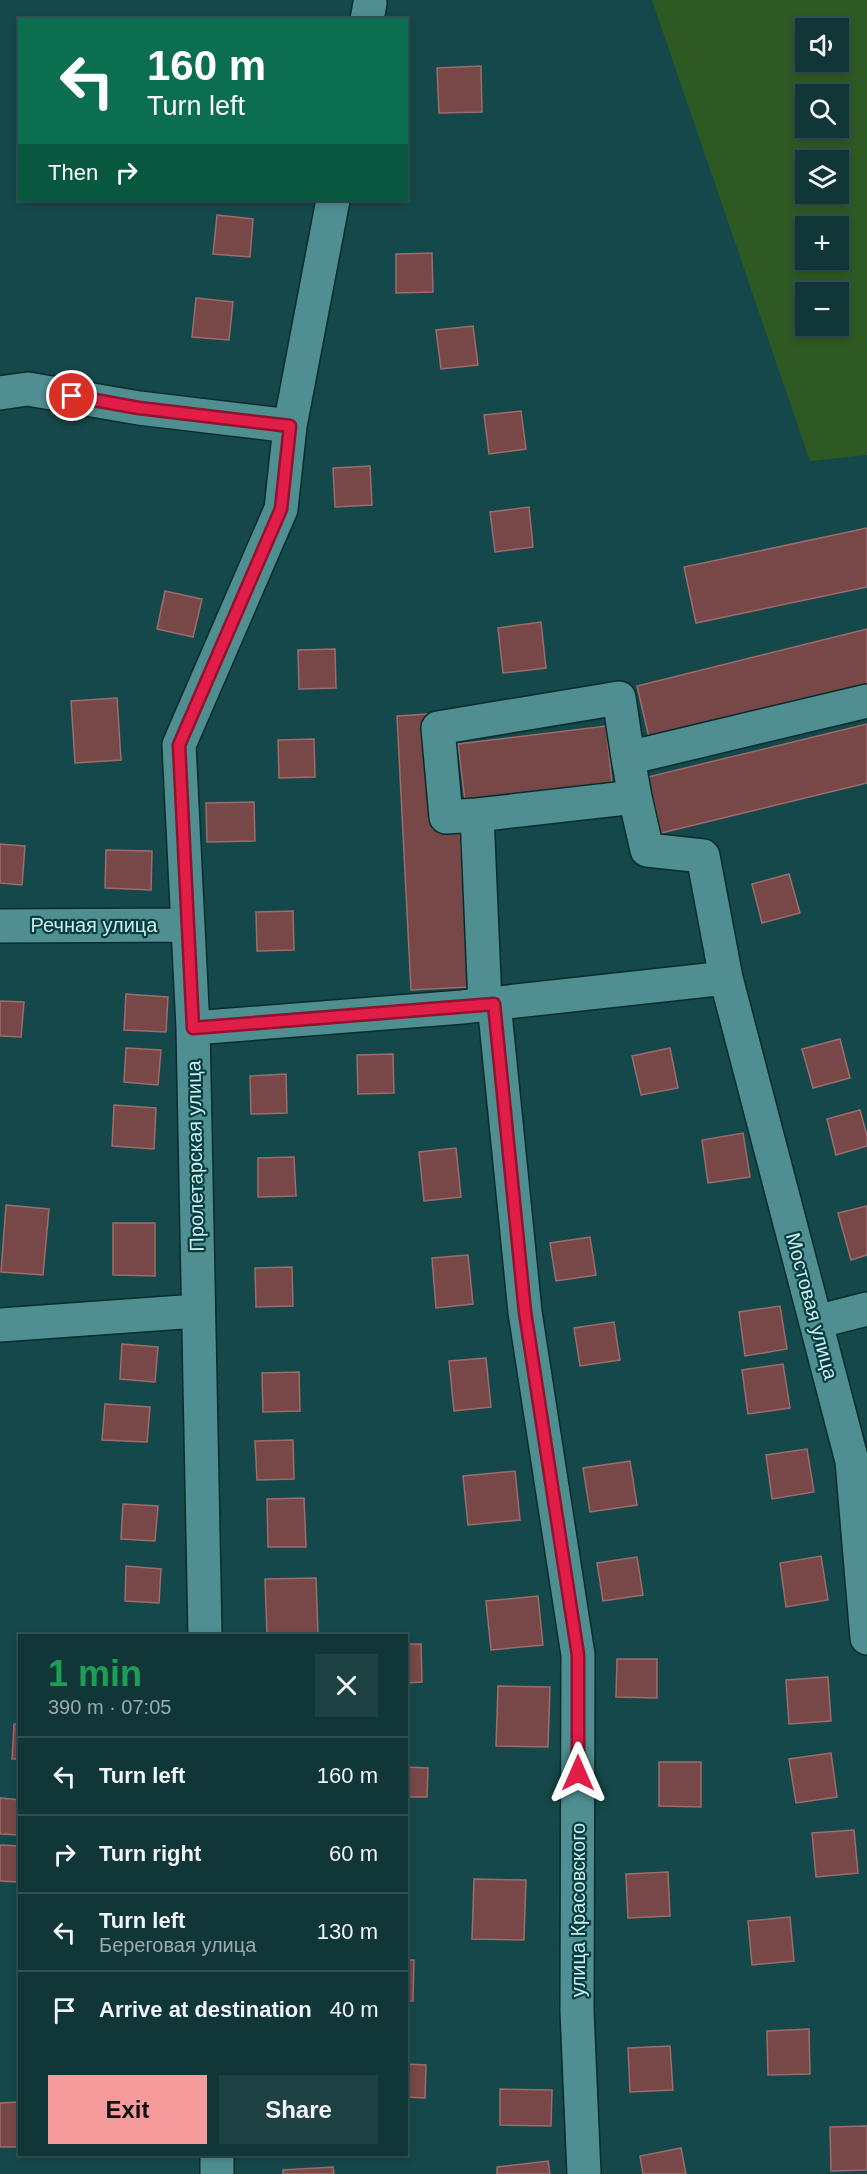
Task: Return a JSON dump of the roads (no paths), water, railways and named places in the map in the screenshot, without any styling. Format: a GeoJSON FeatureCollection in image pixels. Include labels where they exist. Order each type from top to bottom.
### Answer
{"type":"FeatureCollection","features":[{"type":"Feature","properties":{"kind":"street","name":"Пролетарская улица"},"geometry":{"type":"LineString","coordinates":[[205,1634],[193,1028],[179,745],[281,509],[290,426],[333,201]]}},
{"type":"Feature","properties":{"kind":"street"},"geometry":{"type":"LineString","coordinates":[[0,393],[28,388],[139,408],[290,426]]}},
{"type":"Feature","properties":{"kind":"street"},"geometry":{"type":"LineString","coordinates":[[619,698],[635,797],[446,817],[438,728],[619,698]]}},
{"type":"Feature","properties":{"kind":"street"},"geometry":{"type":"LineString","coordinates":[[628,758],[867,701]]}},
{"type":"Feature","properties":{"kind":"street","name":"Мостовая улица"},"geometry":{"type":"LineString","coordinates":[[635,797],[647,850],[703,856],[726,978],[852,1461],[861,1508],[867,1638]]}},
{"type":"Feature","properties":{"kind":"street","name":"улица Красовского"},"geometry":{"type":"LineString","coordinates":[[477,815],[490,1004],[525,1312],[578,1655],[577,2011],[584,2174]]}},
{"type":"Feature","properties":{"kind":"street","name":"Речная улица"},"geometry":{"type":"LineString","coordinates":[[0,926],[188,925]]}},
{"type":"Feature","properties":{"kind":"street"},"geometry":{"type":"LineString","coordinates":[[193,1028],[490,1004],[726,978]]}},
{"type":"Feature","properties":{"kind":"street"},"geometry":{"type":"LineString","coordinates":[[816,1322],[867,1309]]}},
{"type":"Feature","properties":{"kind":"street"},"geometry":{"type":"LineString","coordinates":[[0,1325],[197,1311]]}},
{"type":"Feature","properties":{"kind":"street"},"geometry":{"type":"LineString","coordinates":[[217,2156],[217,2174]]}}]}
